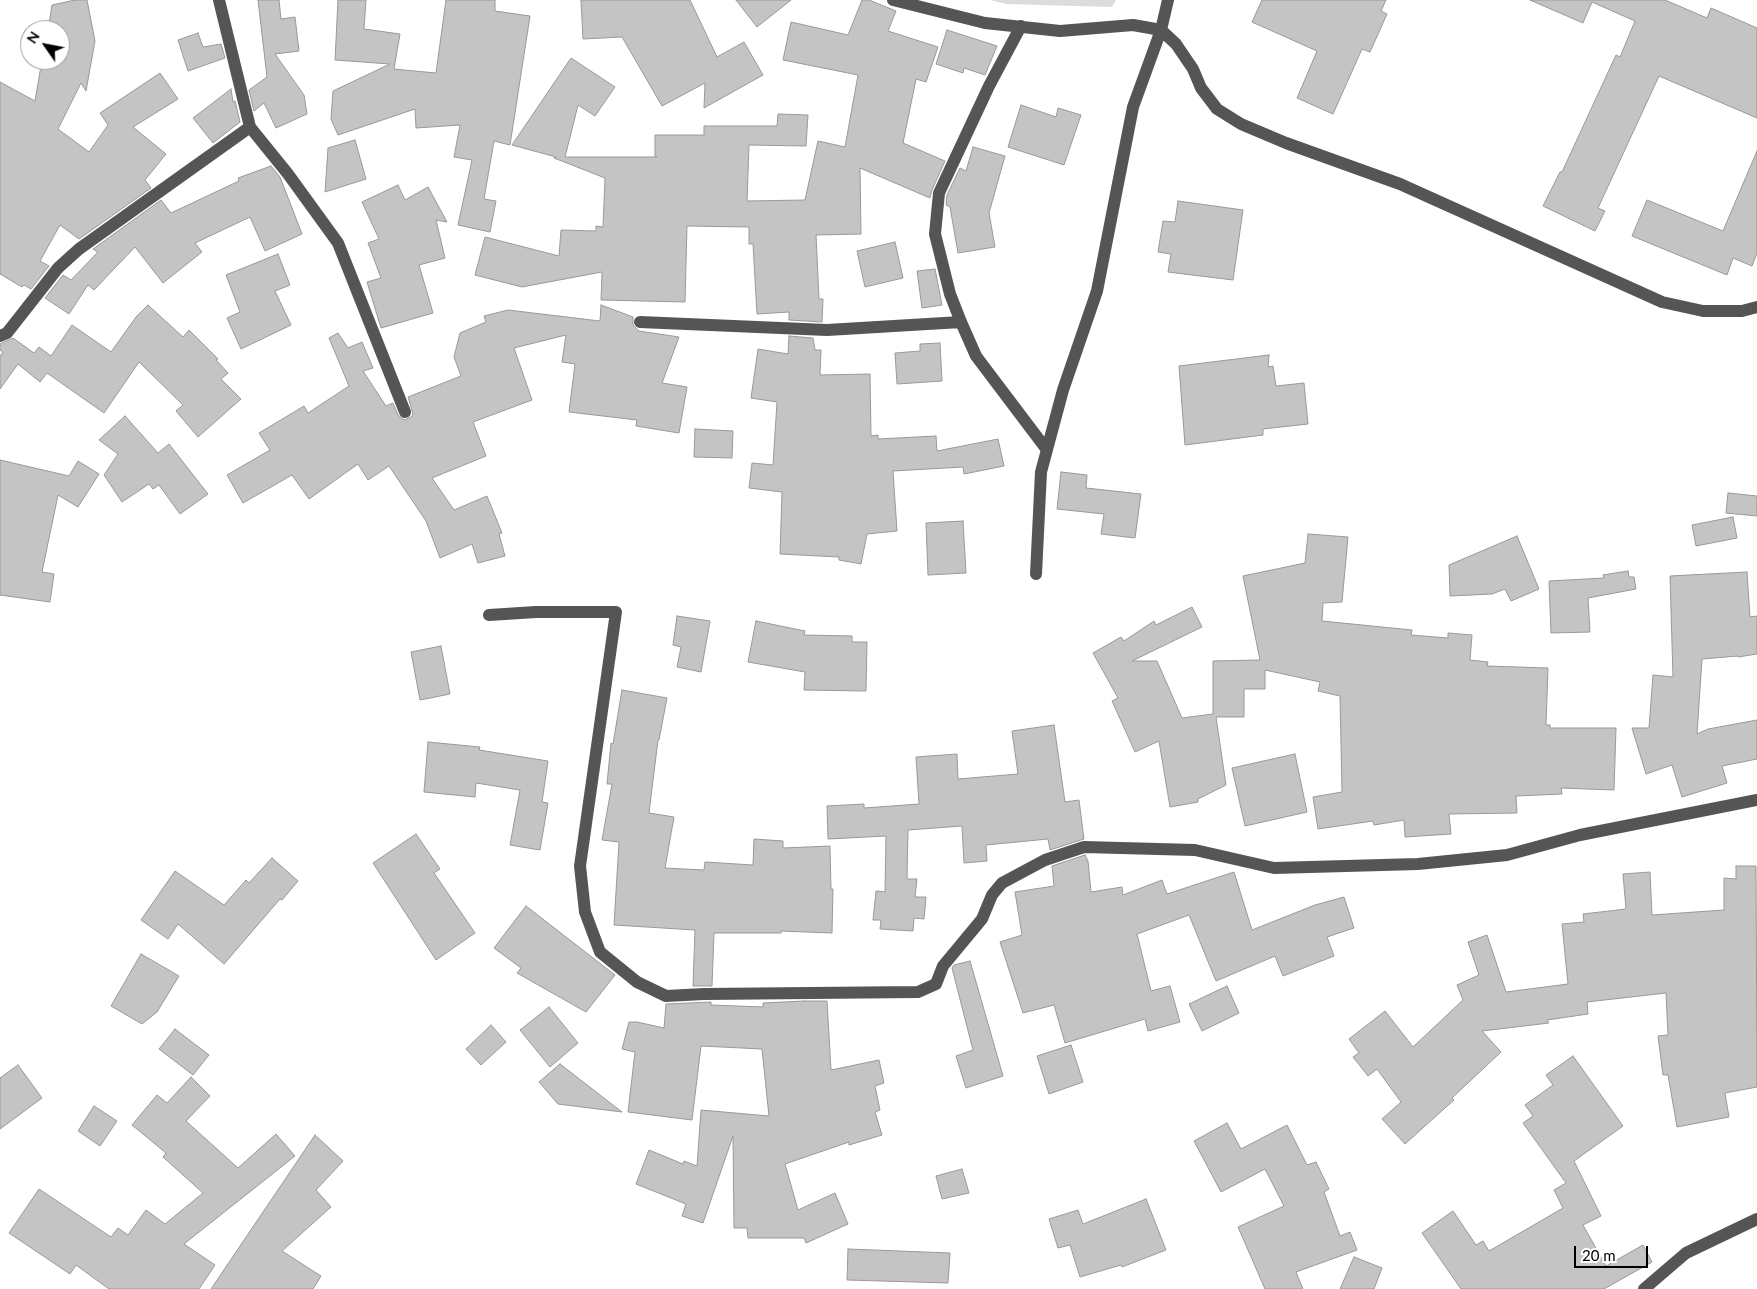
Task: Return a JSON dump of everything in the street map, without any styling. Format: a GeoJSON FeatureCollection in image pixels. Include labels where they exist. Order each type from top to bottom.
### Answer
{"type":"FeatureCollection","features":[{"type":"Feature","properties":{"kind":"street"},"geometry":{"type":"LineString","coordinates":[[219,0],[250,127],[288,174],[338,243],[405,412]]}},
{"type":"Feature","properties":{"kind":"street"},"geometry":{"type":"LineString","coordinates":[[893,0],[985,23],[1060,30],[1133,25],[1161,30],[1176,44],[1201,88],[1218,109],[1240,124],[1286,143],[1400,184],[1662,302],[1703,311],[1742,311],[1757,307]]}},
{"type":"Feature","properties":{"kind":"street"},"geometry":{"type":"LineString","coordinates":[[1036,574],[1041,472],[1063,390],[1097,291],[1133,107],[1161,30],[1168,0]]}},
{"type":"Feature","properties":{"kind":"street"},"geometry":{"type":"LineString","coordinates":[[1021,26],[989,86],[939,193],[935,234],[950,294],[976,356],[1047,450]]}},
{"type":"Feature","properties":{"kind":"street"},"geometry":{"type":"LineString","coordinates":[[0,336],[7,333],[58,268],[79,248],[250,127]]}},
{"type":"Feature","properties":{"kind":"street"},"geometry":{"type":"LineString","coordinates":[[640,322],[827,330],[961,322]]}},
{"type":"Feature","properties":{"kind":"street"},"geometry":{"type":"LineString","coordinates":[[489,615],[536,612],[616,612],[580,866],[585,912],[600,952],[637,982],[666,996],[918,992],[936,984],[943,966],[982,919],[992,895],[1002,882],[1044,860],[1084,847],[1195,850],[1274,868],[1418,864],[1507,855],[1580,834],[1757,800]]}},
{"type":"Feature","properties":{"kind":"street"},"geometry":{"type":"LineString","coordinates":[[1644,1289],[1686,1253],[1757,1218]]}},
{"type":"Feature","properties":{"kind":"shaded area"},"geometry":{"type":"Polygon","coordinates":[[[990,0],[1116,0],[1112,7],[1006,4],[990,0]]]}},
{"type":"Feature","properties":{"kind":"building"},"geometry":{"type":"Polygon","coordinates":[[[75,0],[87,0],[95,41],[86,91],[81,83],[58,129],[89,152],[108,125],[100,113],[160,73],[178,99],[133,127],[166,154],[145,180],[151,188],[79,239],[60,225],[40,261],[49,266],[31,289],[24,285],[22,287],[0,274],[0,82],[35,101],[40,70],[70,70],[70,20],[50,20],[52,5],[75,0]]]}},
{"type":"Feature","properties":{"kind":"building"},"geometry":{"type":"Polygon","coordinates":[[[258,0],[279,0],[281,19],[295,17],[299,51],[275,54],[304,95],[307,114],[276,128],[264,103],[254,111],[249,90],[267,77],[258,0]]]}},
{"type":"Feature","properties":{"kind":"building"},"geometry":{"type":"Polygon","coordinates":[[[338,0],[366,0],[364,29],[400,34],[394,69],[436,73],[446,0],[495,0],[495,11],[530,16],[510,145],[494,141],[484,199],[496,201],[490,232],[458,225],[472,160],[454,157],[460,125],[416,128],[415,109],[338,135],[331,119],[333,91],[390,64],[335,60],[338,0]]]}},
{"type":"Feature","properties":{"kind":"building"},"geometry":{"type":"Polygon","coordinates":[[[581,0],[690,0],[717,57],[744,42],[763,75],[704,108],[705,83],[662,106],[622,37],[583,39],[581,0]]]}},
{"type":"Feature","properties":{"kind":"building"},"geometry":{"type":"Polygon","coordinates":[[[736,0],[791,0],[757,27],[736,0]]]}},
{"type":"Feature","properties":{"kind":"building"},"geometry":{"type":"Polygon","coordinates":[[[862,0],[869,0],[896,11],[888,31],[938,47],[926,82],[916,79],[903,143],[945,161],[930,198],[860,168],[861,234],[816,235],[819,299],[823,299],[822,322],[789,320],[789,312],[757,314],[753,244],[749,244],[749,227],[687,226],[685,302],[601,300],[602,272],[522,287],[475,275],[485,237],[559,256],[561,230],[596,231],[596,226],[603,227],[605,178],[554,158],[556,157],[512,145],[571,58],[615,87],[595,116],[578,105],[565,157],[657,157],[655,156],[655,135],[704,135],[704,126],[777,126],[778,114],[808,115],[806,146],[749,145],[747,201],[805,200],[818,141],[845,147],[858,75],[783,60],[791,22],[848,35],[862,0]]]}},
{"type":"Feature","properties":{"kind":"building"},"geometry":{"type":"Polygon","coordinates":[[[1262,0],[1386,0],[1381,11],[1387,14],[1370,52],[1362,49],[1333,114],[1297,98],[1317,51],[1252,22],[1262,0]]]}},
{"type":"Feature","properties":{"kind":"building"},"geometry":{"type":"Polygon","coordinates":[[[1530,0],[1665,0],[1707,18],[1711,8],[1757,28],[1757,118],[1659,76],[1598,208],[1605,211],[1595,231],[1543,206],[1560,172],[1562,172],[1616,55],[1620,57],[1635,21],[1592,2],[1583,23],[1530,0]]]}},
{"type":"Feature","properties":{"kind":"building"},"geometry":{"type":"Polygon","coordinates":[[[947,30],[997,46],[985,75],[964,68],[963,73],[936,64],[947,30]]]}},
{"type":"Feature","properties":{"kind":"building"},"geometry":{"type":"Polygon","coordinates":[[[198,33],[203,47],[221,44],[225,58],[188,71],[178,40],[198,33]]]}},
{"type":"Feature","properties":{"kind":"building"},"geometry":{"type":"Polygon","coordinates":[[[231,89],[240,122],[213,143],[193,118],[231,89]]]}},
{"type":"Feature","properties":{"kind":"building"},"geometry":{"type":"Polygon","coordinates":[[[1021,105],[1056,117],[1058,108],[1081,115],[1064,165],[1008,147],[1021,105]]]}},
{"type":"Feature","properties":{"kind":"building"},"geometry":{"type":"Polygon","coordinates":[[[355,140],[366,179],[325,192],[328,148],[355,140]]]}},
{"type":"Feature","properties":{"kind":"building"},"geometry":{"type":"Polygon","coordinates":[[[973,147],[1005,156],[989,213],[995,247],[958,253],[950,207],[946,205],[947,195],[960,168],[966,171],[973,147]]]}},
{"type":"Feature","properties":{"kind":"building"},"geometry":{"type":"Polygon","coordinates":[[[1757,151],[1757,253],[1752,266],[1733,258],[1727,275],[1632,236],[1647,200],[1723,231],[1757,151]]]}},
{"type":"Feature","properties":{"kind":"building"},"geometry":{"type":"Polygon","coordinates":[[[271,166],[280,177],[302,234],[265,251],[250,217],[195,243],[202,252],[163,283],[135,247],[94,290],[88,285],[69,314],[45,298],[63,275],[71,280],[98,252],[93,249],[161,200],[171,213],[239,181],[238,178],[271,166]]]}},
{"type":"Feature","properties":{"kind":"building"},"geometry":{"type":"Polygon","coordinates":[[[398,185],[405,200],[428,187],[447,222],[436,220],[445,258],[419,265],[433,313],[381,328],[367,282],[381,278],[368,243],[379,239],[362,202],[398,185]]]}},
{"type":"Feature","properties":{"kind":"building"},"geometry":{"type":"Polygon","coordinates":[[[1178,201],[1243,210],[1233,280],[1168,272],[1171,254],[1158,252],[1163,221],[1175,222],[1178,201]]]}},
{"type":"Feature","properties":{"kind":"building"},"geometry":{"type":"Polygon","coordinates":[[[895,242],[903,278],[865,287],[857,251],[895,242]]]}},
{"type":"Feature","properties":{"kind":"building"},"geometry":{"type":"Polygon","coordinates":[[[278,254],[290,285],[275,291],[291,325],[241,349],[227,318],[240,312],[226,275],[278,254]]]}},
{"type":"Feature","properties":{"kind":"building"},"geometry":{"type":"Polygon","coordinates":[[[935,269],[942,305],[922,308],[917,271],[935,269]]]}},
{"type":"Feature","properties":{"kind":"building"},"geometry":{"type":"Polygon","coordinates":[[[148,305],[183,337],[189,330],[218,359],[216,360],[228,373],[221,379],[241,399],[198,437],[176,411],[183,405],[139,362],[104,413],[47,373],[40,382],[18,364],[0,389],[0,356],[3,352],[0,350],[0,344],[13,338],[34,353],[39,347],[51,356],[72,325],[111,352],[136,317],[148,305]]]}},
{"type":"Feature","properties":{"kind":"building"},"geometry":{"type":"Polygon","coordinates":[[[601,305],[633,317],[633,325],[639,331],[679,337],[662,383],[687,387],[679,433],[636,426],[637,420],[569,412],[575,364],[562,362],[566,335],[514,348],[532,400],[473,422],[486,456],[432,478],[454,510],[487,496],[502,533],[499,534],[505,556],[478,563],[472,544],[440,558],[426,521],[389,466],[368,480],[358,464],[309,499],[292,475],[243,503],[227,475],[270,450],[259,433],[304,406],[308,413],[349,386],[329,338],[338,333],[348,348],[362,342],[373,368],[363,371],[386,406],[393,403],[398,415],[404,420],[413,414],[408,397],[461,376],[454,357],[460,333],[486,322],[484,316],[508,310],[600,321],[601,305]]]}},
{"type":"Feature","properties":{"kind":"building"},"geometry":{"type":"Polygon","coordinates":[[[789,336],[813,338],[815,350],[821,350],[820,375],[870,374],[871,436],[878,435],[878,439],[936,436],[937,451],[998,439],[1004,466],[964,474],[963,467],[893,471],[897,531],[867,534],[861,564],[839,560],[839,557],[780,554],[782,492],[749,488],[752,463],[773,465],[777,402],[751,398],[758,349],[788,354],[789,336]]]}},
{"type":"Feature","properties":{"kind":"building"},"geometry":{"type":"Polygon","coordinates":[[[940,343],[942,381],[897,384],[895,353],[920,351],[920,344],[940,343]]]}},
{"type":"Feature","properties":{"kind":"building"},"geometry":{"type":"Polygon","coordinates":[[[1269,355],[1268,367],[1273,366],[1276,386],[1304,383],[1308,424],[1263,429],[1263,435],[1185,445],[1179,366],[1269,355]]]}},
{"type":"Feature","properties":{"kind":"building"},"geometry":{"type":"Polygon","coordinates":[[[125,416],[158,453],[169,444],[208,494],[180,514],[159,485],[153,489],[149,484],[122,502],[104,475],[118,454],[99,440],[125,416]]]}},
{"type":"Feature","properties":{"kind":"building"},"geometry":{"type":"Polygon","coordinates":[[[695,429],[733,431],[732,458],[694,457],[695,429]]]}},
{"type":"Feature","properties":{"kind":"building"},"geometry":{"type":"Polygon","coordinates":[[[0,460],[69,476],[78,461],[99,474],[78,507],[58,495],[42,572],[54,574],[50,602],[0,595],[0,460]]]}},
{"type":"Feature","properties":{"kind":"building"},"geometry":{"type":"Polygon","coordinates":[[[1061,472],[1087,475],[1086,488],[1141,494],[1135,538],[1101,534],[1104,514],[1057,509],[1061,472]]]}},
{"type":"Feature","properties":{"kind":"building"},"geometry":{"type":"Polygon","coordinates":[[[1728,493],[1757,496],[1757,516],[1726,513],[1728,493]]]}},
{"type":"Feature","properties":{"kind":"building"},"geometry":{"type":"Polygon","coordinates":[[[1733,517],[1737,538],[1696,546],[1692,525],[1733,517]]]}},
{"type":"Feature","properties":{"kind":"building"},"geometry":{"type":"Polygon","coordinates":[[[963,521],[966,573],[928,575],[926,523],[963,521]]]}},
{"type":"Feature","properties":{"kind":"building"},"geometry":{"type":"Polygon","coordinates":[[[1308,534],[1348,537],[1342,602],[1323,603],[1322,621],[1412,630],[1411,635],[1448,638],[1448,633],[1472,635],[1470,660],[1488,662],[1487,666],[1548,668],[1546,725],[1550,725],[1550,728],[1616,728],[1614,790],[1561,788],[1562,794],[1516,796],[1517,813],[1449,814],[1451,834],[1405,837],[1404,820],[1374,825],[1373,821],[1318,829],[1313,797],[1342,792],[1340,696],[1318,691],[1320,682],[1265,670],[1265,689],[1244,689],[1244,717],[1216,717],[1226,785],[1198,799],[1198,802],[1170,807],[1159,741],[1135,752],[1112,701],[1118,698],[1093,653],[1121,637],[1124,641],[1154,621],[1156,625],[1192,607],[1202,627],[1132,661],[1157,661],[1182,718],[1213,714],[1213,661],[1260,660],[1243,576],[1305,563],[1308,534]]]}},
{"type":"Feature","properties":{"kind":"building"},"geometry":{"type":"Polygon","coordinates":[[[1517,536],[1539,589],[1511,601],[1505,589],[1492,594],[1450,596],[1449,565],[1517,536]]]}},
{"type":"Feature","properties":{"kind":"building"},"geometry":{"type":"Polygon","coordinates":[[[1628,571],[1629,577],[1634,577],[1636,589],[1588,598],[1590,632],[1551,633],[1549,581],[1604,578],[1603,575],[1628,571]]]}},
{"type":"Feature","properties":{"kind":"building"},"geometry":{"type":"Polygon","coordinates":[[[1747,572],[1750,617],[1757,616],[1757,654],[1702,659],[1697,734],[1708,729],[1757,720],[1757,759],[1722,766],[1727,783],[1682,797],[1672,765],[1646,774],[1632,728],[1649,728],[1653,675],[1673,677],[1670,576],[1747,572]]]}},
{"type":"Feature","properties":{"kind":"building"},"geometry":{"type":"Polygon","coordinates":[[[677,616],[710,621],[701,672],[677,667],[681,647],[673,645],[677,616]]]}},
{"type":"Feature","properties":{"kind":"building"},"geometry":{"type":"Polygon","coordinates":[[[756,621],[805,631],[804,635],[852,636],[852,642],[867,642],[866,691],[804,690],[805,672],[748,662],[756,621]]]}},
{"type":"Feature","properties":{"kind":"building"},"geometry":{"type":"Polygon","coordinates":[[[441,646],[450,694],[420,700],[411,652],[441,646]]]}},
{"type":"Feature","properties":{"kind":"building"},"geometry":{"type":"Polygon","coordinates":[[[622,690],[667,698],[658,740],[649,813],[674,817],[665,868],[704,870],[705,862],[753,865],[754,839],[783,841],[783,848],[830,846],[831,889],[833,889],[832,933],[781,931],[781,933],[714,933],[712,986],[693,986],[695,930],[614,925],[619,842],[602,840],[612,784],[607,784],[611,743],[613,744],[622,690]]]}},
{"type":"Feature","properties":{"kind":"building"},"geometry":{"type":"Polygon","coordinates":[[[1054,725],[1065,802],[1079,800],[1084,839],[1050,850],[1048,839],[986,845],[987,861],[964,863],[962,826],[908,830],[907,879],[917,879],[915,897],[926,897],[924,919],[914,918],[913,931],[880,929],[881,920],[873,920],[876,891],[885,892],[886,836],[828,839],[827,806],[864,804],[864,808],[919,804],[916,757],[957,754],[958,779],[1018,774],[1012,731],[1054,725]]]}},
{"type":"Feature","properties":{"kind":"building"},"geometry":{"type":"Polygon","coordinates":[[[428,742],[480,747],[479,750],[548,761],[542,802],[548,803],[540,850],[510,845],[520,790],[476,783],[475,797],[424,792],[428,742]]]}},
{"type":"Feature","properties":{"kind":"building"},"geometry":{"type":"Polygon","coordinates":[[[1295,754],[1307,812],[1245,826],[1232,768],[1295,754]]]}},
{"type":"Feature","properties":{"kind":"building"},"geometry":{"type":"Polygon","coordinates":[[[416,834],[440,869],[434,873],[475,933],[436,960],[373,863],[416,834]]]}},
{"type":"Feature","properties":{"kind":"building"},"geometry":{"type":"Polygon","coordinates":[[[1085,855],[1088,861],[1091,892],[1122,887],[1123,895],[1162,880],[1167,894],[1234,872],[1252,930],[1315,905],[1344,897],[1354,928],[1327,937],[1334,956],[1283,976],[1275,956],[1216,981],[1189,915],[1137,934],[1151,991],[1170,986],[1180,1022],[1148,1031],[1145,1019],[1065,1043],[1054,1005],[1023,1013],[1000,942],[1022,935],[1015,892],[1054,886],[1052,866],[1085,855]]]}},
{"type":"Feature","properties":{"kind":"building"},"geometry":{"type":"Polygon","coordinates":[[[272,858],[298,881],[224,964],[178,924],[168,939],[141,920],[175,871],[224,905],[246,880],[249,883],[272,858]]]}},
{"type":"Feature","properties":{"kind":"building"},"geometry":{"type":"Polygon","coordinates":[[[1736,866],[1756,866],[1757,1087],[1725,1093],[1729,1117],[1677,1127],[1668,1075],[1663,1075],[1658,1036],[1668,1035],[1666,993],[1587,1002],[1588,1014],[1547,1020],[1549,1023],[1482,1031],[1501,1052],[1452,1098],[1454,1100],[1405,1144],[1382,1119],[1401,1102],[1377,1069],[1368,1076],[1353,1057],[1359,1053],[1349,1039],[1385,1011],[1413,1047],[1463,1000],[1457,985],[1479,975],[1468,942],[1487,935],[1506,992],[1568,984],[1562,924],[1584,922],[1583,914],[1626,909],[1623,874],[1650,872],[1652,915],[1724,910],[1724,878],[1736,879],[1736,866]]]}},
{"type":"Feature","properties":{"kind":"building"},"geometry":{"type":"Polygon","coordinates":[[[526,906],[615,975],[586,1012],[517,973],[521,968],[494,948],[526,906]]]}},
{"type":"Feature","properties":{"kind":"building"},"geometry":{"type":"Polygon","coordinates":[[[141,954],[179,976],[157,1012],[142,1024],[111,1006],[141,954]]]}},
{"type":"Feature","properties":{"kind":"building"},"geometry":{"type":"Polygon","coordinates":[[[970,961],[1003,1076],[966,1088],[956,1056],[973,1050],[952,968],[954,965],[970,961]]]}},
{"type":"Feature","properties":{"kind":"building"},"geometry":{"type":"Polygon","coordinates":[[[1227,986],[1239,1013],[1202,1031],[1189,1004],[1227,986]]]}},
{"type":"Feature","properties":{"kind":"building"},"geometry":{"type":"Polygon","coordinates":[[[827,1001],[831,1070],[879,1060],[884,1083],[875,1086],[880,1110],[875,1112],[882,1135],[849,1145],[849,1142],[785,1164],[798,1210],[835,1193],[848,1224],[806,1243],[804,1238],[748,1238],[747,1228],[734,1228],[733,1136],[703,1223],[682,1216],[686,1204],[636,1184],[649,1150],[683,1164],[684,1161],[697,1166],[701,1110],[769,1116],[762,1049],[701,1046],[692,1120],[628,1112],[635,1052],[622,1049],[629,1022],[664,1028],[666,1004],[711,1002],[711,1005],[763,1007],[763,1003],[827,1001]]]}},
{"type":"Feature","properties":{"kind":"building"},"geometry":{"type":"Polygon","coordinates":[[[549,1007],[578,1043],[550,1067],[520,1030],[549,1007]]]}},
{"type":"Feature","properties":{"kind":"building"},"geometry":{"type":"Polygon","coordinates":[[[491,1025],[506,1042],[481,1065],[466,1049],[491,1025]]]}},
{"type":"Feature","properties":{"kind":"building"},"geometry":{"type":"Polygon","coordinates":[[[175,1029],[209,1055],[193,1075],[159,1049],[175,1029]]]}},
{"type":"Feature","properties":{"kind":"building"},"geometry":{"type":"Polygon","coordinates":[[[1071,1045],[1083,1082],[1049,1094],[1037,1056],[1071,1045]]]}},
{"type":"Feature","properties":{"kind":"building"},"geometry":{"type":"Polygon","coordinates":[[[1573,1056],[1623,1126],[1574,1161],[1601,1216],[1583,1225],[1606,1266],[1643,1245],[1652,1262],[1604,1289],[1461,1289],[1422,1233],[1453,1211],[1476,1245],[1483,1241],[1489,1251],[1563,1208],[1554,1190],[1566,1183],[1523,1123],[1533,1116],[1525,1105],[1553,1085],[1546,1075],[1573,1056]]]}},
{"type":"Feature","properties":{"kind":"building"},"geometry":{"type":"Polygon","coordinates":[[[560,1064],[622,1112],[558,1104],[539,1082],[560,1064]]]}},
{"type":"Feature","properties":{"kind":"building"},"geometry":{"type":"Polygon","coordinates":[[[18,1065],[42,1098],[0,1129],[0,1078],[18,1065]]]}},
{"type":"Feature","properties":{"kind":"building"},"geometry":{"type":"Polygon","coordinates":[[[191,1077],[210,1096],[186,1121],[238,1168],[276,1134],[295,1156],[184,1244],[215,1265],[199,1289],[109,1289],[76,1265],[70,1274],[9,1233],[39,1189],[111,1237],[118,1228],[128,1235],[146,1210],[165,1224],[203,1193],[163,1157],[166,1153],[132,1125],[157,1095],[167,1103],[191,1077]]]}},
{"type":"Feature","properties":{"kind":"building"},"geometry":{"type":"Polygon","coordinates":[[[94,1106],[117,1121],[100,1146],[78,1131],[94,1106]]]}},
{"type":"Feature","properties":{"kind":"building"},"geometry":{"type":"Polygon","coordinates":[[[1227,1123],[1241,1149],[1287,1125],[1307,1165],[1316,1162],[1329,1189],[1324,1192],[1340,1236],[1350,1232],[1357,1250],[1296,1272],[1303,1289],[1265,1289],[1238,1227],[1284,1206],[1265,1169],[1221,1192],[1194,1141],[1227,1123]]]}},
{"type":"Feature","properties":{"kind":"building"},"geometry":{"type":"Polygon","coordinates":[[[315,1135],[343,1161],[316,1190],[331,1207],[282,1251],[321,1276],[313,1289],[211,1289],[315,1135]]]}},
{"type":"Feature","properties":{"kind":"building"},"geometry":{"type":"Polygon","coordinates":[[[962,1169],[969,1193],[942,1199],[936,1176],[962,1169]]]}},
{"type":"Feature","properties":{"kind":"building"},"geometry":{"type":"Polygon","coordinates":[[[1146,1199],[1166,1250],[1122,1267],[1121,1265],[1080,1277],[1070,1245],[1058,1248],[1049,1219],[1078,1210],[1083,1224],[1146,1199]]]}},
{"type":"Feature","properties":{"kind":"building"},"geometry":{"type":"Polygon","coordinates":[[[848,1249],[950,1253],[948,1283],[847,1280],[848,1249]]]}},
{"type":"Feature","properties":{"kind":"building"},"geometry":{"type":"Polygon","coordinates":[[[1354,1257],[1382,1268],[1374,1289],[1340,1289],[1354,1257]]]}}]}
